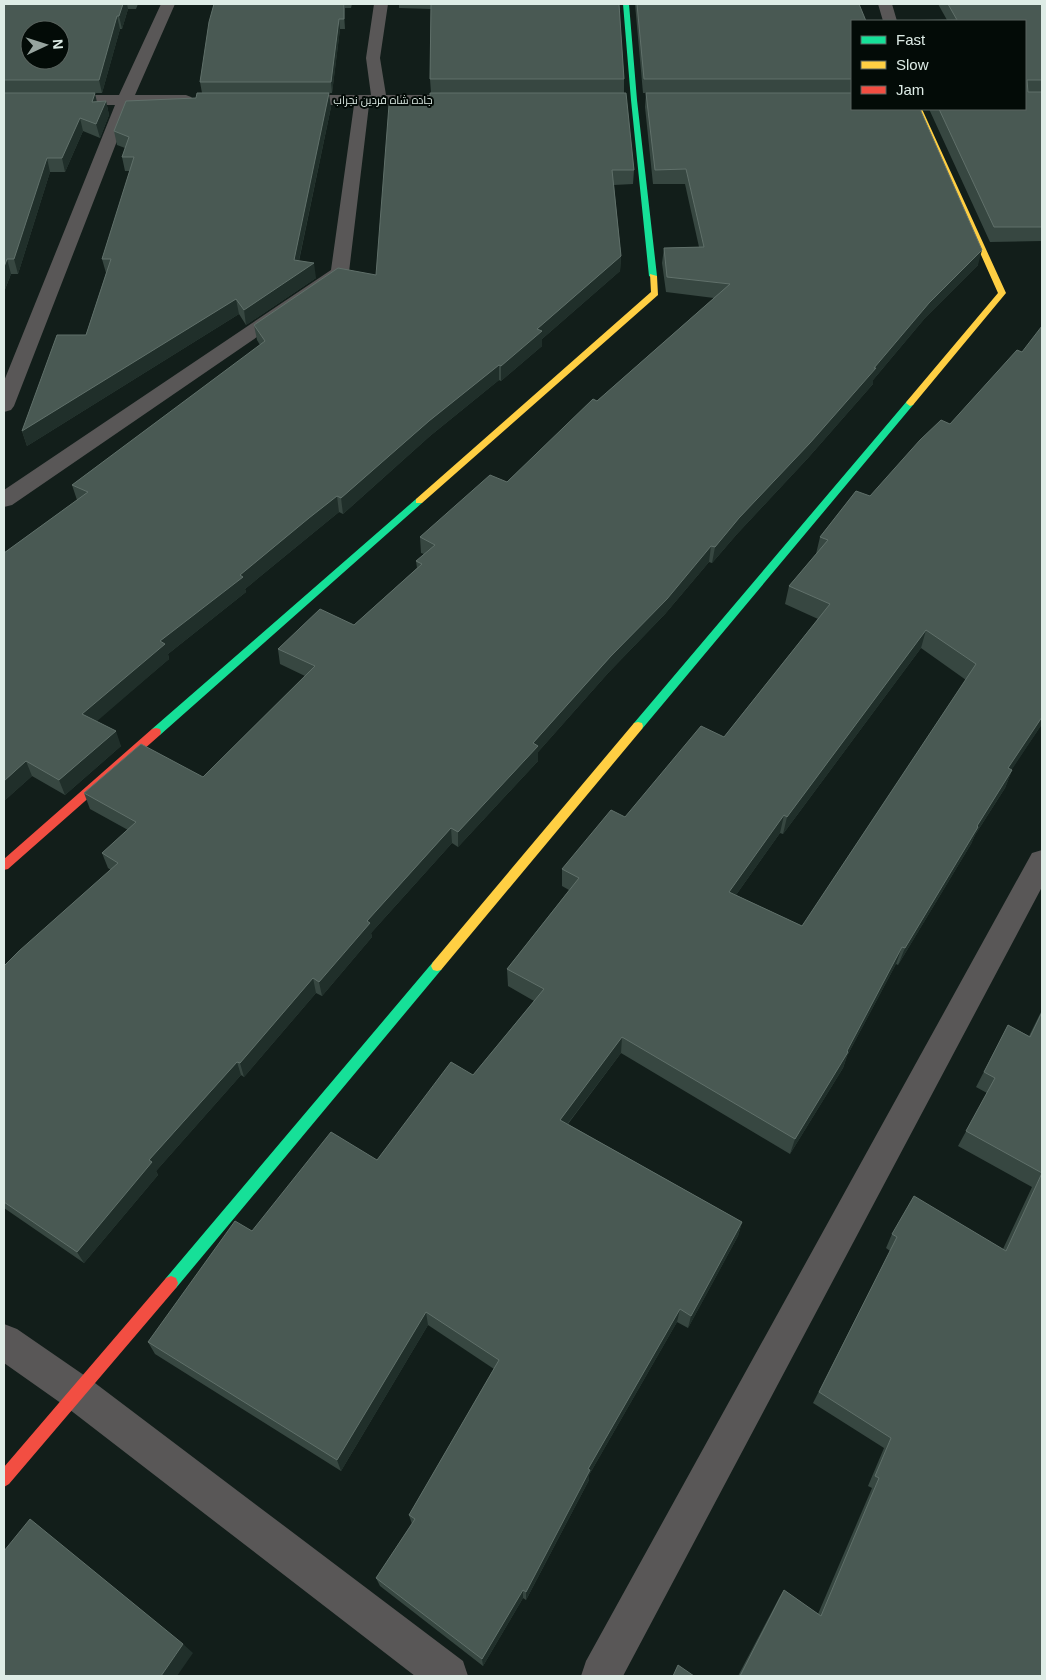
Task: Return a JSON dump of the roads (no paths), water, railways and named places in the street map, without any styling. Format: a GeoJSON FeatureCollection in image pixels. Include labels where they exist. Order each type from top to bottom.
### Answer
{"type":"FeatureCollection","features":[{"type":"Feature","properties":{"kind":"street"},"geometry":{"type":"LineString","coordinates":[[4,406],[125,100],[168,4]]}},
{"type":"Feature","properties":{"kind":"street"},"geometry":{"type":"LineString","coordinates":[[4,500],[340,272],[371,100],[373,58],[381,4]]}},
{"type":"Feature","properties":{"kind":"street"},"geometry":{"type":"LineString","coordinates":[[4,866],[654,293],[626,4]]}},
{"type":"Feature","properties":{"kind":"street"},"geometry":{"type":"LineString","coordinates":[[885,4],[890,20]]}},
{"type":"Feature","properties":{"kind":"street"},"geometry":{"type":"LineString","coordinates":[[4,100],[204,100]]}},
{"type":"Feature","properties":{"kind":"street","name":"جاده شاه فردین نجراب"},"geometry":{"type":"LineString","coordinates":[[283,100],[487,100]]}},
{"type":"Feature","properties":{"kind":"street"},"geometry":{"type":"LineString","coordinates":[[615,100],[654,100]]}},
{"type":"Feature","properties":{"kind":"street"},"geometry":{"type":"LineString","coordinates":[[4,1479],[1002,293],[919,110]]}},
{"type":"Feature","properties":{"kind":"street"},"geometry":{"type":"LineString","coordinates":[[601,1676],[1042,861]]}},
{"type":"Feature","properties":{"kind":"street"},"geometry":{"type":"LineString","coordinates":[[4,1342],[78,1393],[448,1676]]}}]}
